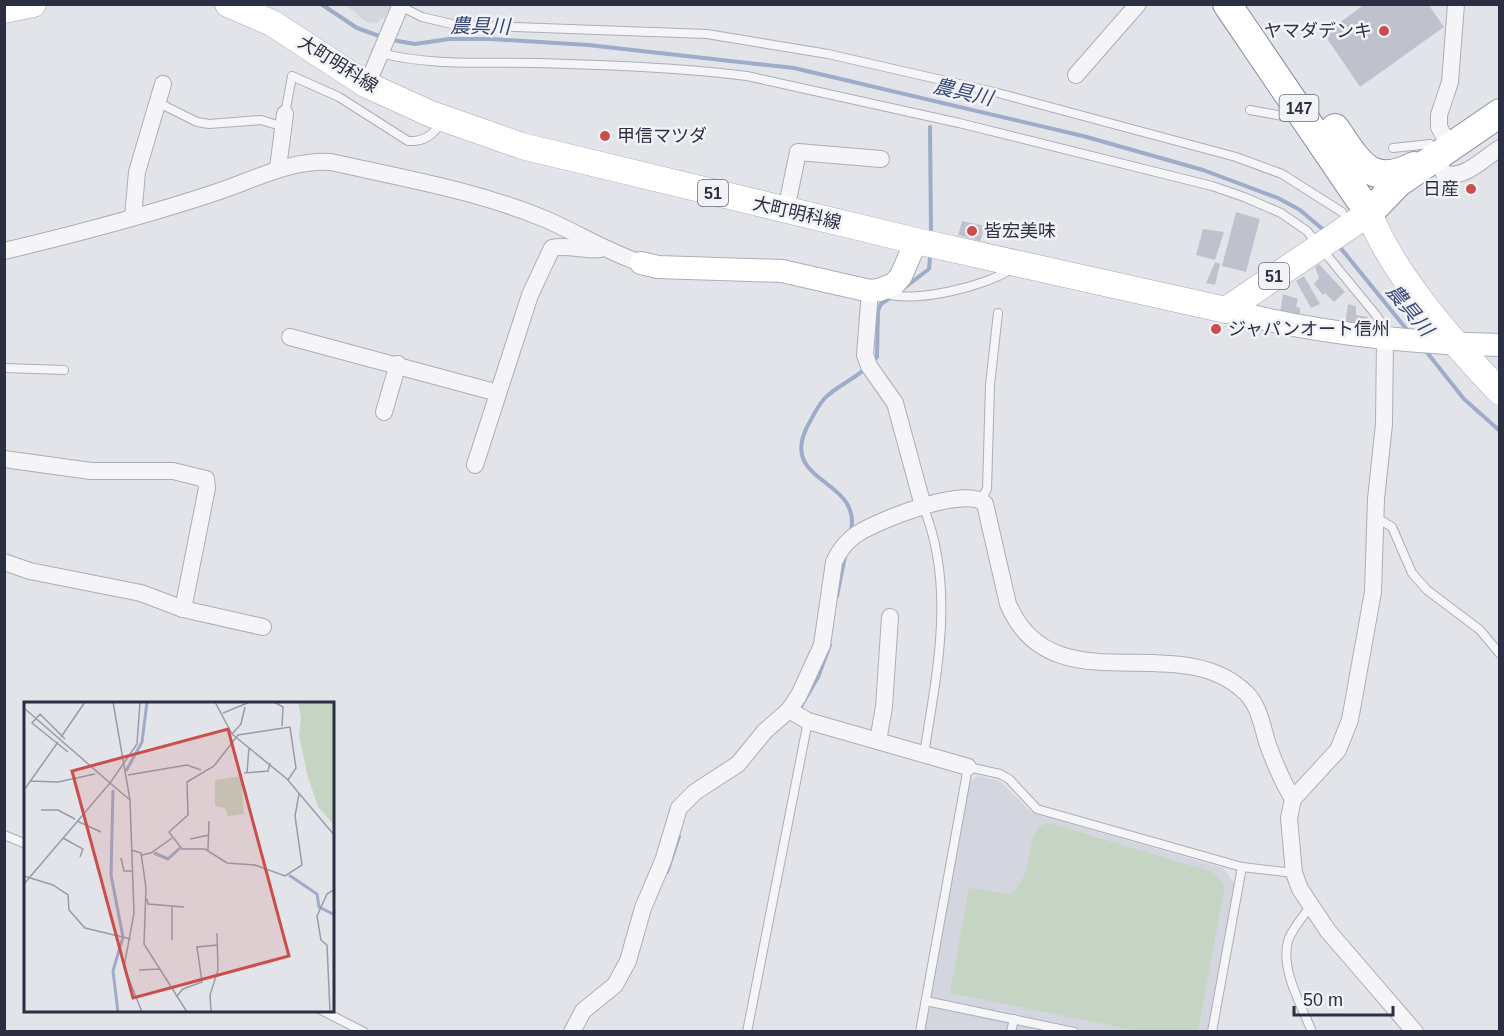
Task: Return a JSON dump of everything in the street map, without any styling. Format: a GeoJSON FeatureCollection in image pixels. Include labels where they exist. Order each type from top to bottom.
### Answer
{"type":"FeatureCollection","features":[{"type":"Feature","properties":{"kind":"highway","name":"147"},"geometry":{"type":"LineString","coordinates":[[1227,4],[1309,112],[1329,119],[1364,169],[1385,176],[1396,175],[1500,113]]}},
{"type":"Feature","properties":{"kind":"highway","name":"147"},"geometry":{"type":"LineString","coordinates":[[1242,4],[1309,112],[1353,217],[1403,196],[1438,151],[1500,130]]}},
{"type":"Feature","properties":{"kind":"main road"},"geometry":{"type":"LineString","coordinates":[[4,10],[33,4]]}},
{"type":"Feature","properties":{"kind":"main road","name":"大町明科線"},"geometry":{"type":"LineString","coordinates":[[228,4],[272,23],[367,85],[442,119],[522,146],[916,242],[1226,309]]}},
{"type":"Feature","properties":{"kind":"main road"},"geometry":{"type":"LineString","coordinates":[[1353,217],[1388,254],[1450,344],[1500,392]]}},
{"type":"Feature","properties":{"kind":"main road","name":"51"},"geometry":{"type":"LineString","coordinates":[[1226,309],[1320,244],[1353,217]]}},
{"type":"Feature","properties":{"kind":"street"},"geometry":{"type":"LineString","coordinates":[[1076,75],[1138,4]]}},
{"type":"Feature","properties":{"kind":"street"},"geometry":{"type":"LineString","coordinates":[[1456,4],[1450,82],[1439,115],[1438,151],[1444,174],[1462,174],[1500,148]]}},
{"type":"Feature","properties":{"kind":"street"},"geometry":{"type":"LineString","coordinates":[[367,85],[398,9]]}},
{"type":"Feature","properties":{"kind":"street"},"geometry":{"type":"LineString","coordinates":[[133,217],[137,172],[163,84]]}},
{"type":"Feature","properties":{"kind":"street"},"geometry":{"type":"LineString","coordinates":[[1438,151],[1500,98]]}},
{"type":"Feature","properties":{"kind":"street"},"geometry":{"type":"LineString","coordinates":[[278,168],[285,121]]}},
{"type":"Feature","properties":{"kind":"street"},"geometry":{"type":"LineString","coordinates":[[786,210],[798,152],[881,159]]}},
{"type":"Feature","properties":{"kind":"street"},"geometry":{"type":"LineString","coordinates":[[4,251],[133,217],[218,192],[278,168],[311,161],[331,162],[466,195],[545,219],[603,249],[658,267],[782,271],[875,290],[894,284],[902,276],[916,242]]}},
{"type":"Feature","properties":{"kind":"street"},"geometry":{"type":"LineString","coordinates":[[475,465],[530,295],[552,248],[561,246],[587,250],[603,249]]}},
{"type":"Feature","properties":{"kind":"street"},"geometry":{"type":"LineString","coordinates":[[875,290],[865,355],[869,366],[896,403],[923,506]]}},
{"type":"Feature","properties":{"kind":"street"},"geometry":{"type":"LineString","coordinates":[[1226,309],[1297,327],[1393,340],[1500,345]]}},
{"type":"Feature","properties":{"kind":"street"},"geometry":{"type":"LineString","coordinates":[[290,337],[398,364],[498,393]]}},
{"type":"Feature","properties":{"kind":"street"},"geometry":{"type":"LineString","coordinates":[[1393,340],[1375,517],[1373,592],[1350,720],[1338,750],[1293,799],[1289,818],[1294,873],[1311,906],[1328,931],[1415,1032]]}},
{"type":"Feature","properties":{"kind":"street"},"geometry":{"type":"LineString","coordinates":[[384,412],[398,364]]}},
{"type":"Feature","properties":{"kind":"street"},"geometry":{"type":"LineString","coordinates":[[4,459],[91,471],[173,471],[206,480],[207,488],[183,609]]}},
{"type":"Feature","properties":{"kind":"street"},"geometry":{"type":"LineString","coordinates":[[572,1032],[584,1011],[615,985],[628,961],[643,908],[663,861],[679,808],[695,792],[738,764],[765,731],[789,710],[818,658],[834,562],[839,552],[858,533],[923,506],[965,497],[981,500],[985,504],[1008,604],[1026,636],[1047,651],[1065,657],[1117,664],[1170,662],[1214,673],[1233,682],[1256,706],[1273,757],[1293,799]]}},
{"type":"Feature","properties":{"kind":"street"},"geometry":{"type":"LineString","coordinates":[[4,562],[30,570],[141,593],[183,609],[263,627]]}},
{"type":"Feature","properties":{"kind":"street"},"geometry":{"type":"LineString","coordinates":[[878,741],[884,707],[890,617]]}},
{"type":"Feature","properties":{"kind":"street"},"geometry":{"type":"LineString","coordinates":[[789,710],[808,721],[969,767]]}},
{"type":"Feature","properties":{"kind":"lane"},"geometry":{"type":"LineString","coordinates":[[398,9],[456,25],[707,33],[828,54],[994,92],[1236,157],[1282,174],[1353,217]]}},
{"type":"Feature","properties":{"kind":"lane"},"geometry":{"type":"LineString","coordinates":[[380,51],[406,60],[431,62],[538,63],[714,72],[786,83],[1212,186],[1281,213],[1306,231],[1320,244],[1393,340]]}},
{"type":"Feature","properties":{"kind":"lane"},"geometry":{"type":"LineString","coordinates":[[157,102],[197,122],[209,124],[261,120],[285,121],[292,76],[339,97],[408,141],[418,142],[429,136],[442,119]]}},
{"type":"Feature","properties":{"kind":"lane"},"geometry":{"type":"LineString","coordinates":[[1250,110],[1288,117],[1309,112]]}},
{"type":"Feature","properties":{"kind":"lane"},"geometry":{"type":"LineString","coordinates":[[1393,148],[1438,151]]}},
{"type":"Feature","properties":{"kind":"lane"},"geometry":{"type":"LineString","coordinates":[[875,290],[895,296],[933,294],[993,279],[1016,264]]}},
{"type":"Feature","properties":{"kind":"lane"},"geometry":{"type":"LineString","coordinates":[[981,500],[987,489],[990,385],[998,313]]}},
{"type":"Feature","properties":{"kind":"lane"},"geometry":{"type":"LineString","coordinates":[[4,368],[64,370]]}},
{"type":"Feature","properties":{"kind":"lane"},"geometry":{"type":"LineString","coordinates":[[923,506],[935,550],[942,626],[924,754]]}},
{"type":"Feature","properties":{"kind":"lane"},"geometry":{"type":"LineString","coordinates":[[1375,517],[1392,527],[1412,573],[1427,590],[1480,630],[1500,654]]}},
{"type":"Feature","properties":{"kind":"lane"},"geometry":{"type":"LineString","coordinates":[[747,1032],[808,721]]}},
{"type":"Feature","properties":{"kind":"lane"},"geometry":{"type":"LineString","coordinates":[[920,1032],[969,767],[1000,774],[1009,779],[1036,809],[1242,867],[1294,873]]}},
{"type":"Feature","properties":{"kind":"lane"},"geometry":{"type":"LineString","coordinates":[[4,836],[24,843]]}},
{"type":"Feature","properties":{"kind":"lane"},"geometry":{"type":"LineString","coordinates":[[1212,1032],[1242,867]]}},
{"type":"Feature","properties":{"kind":"lane"},"geometry":{"type":"LineString","coordinates":[[1311,906],[1288,940],[1287,950],[1296,993],[1312,1032]]}},
{"type":"Feature","properties":{"kind":"lane"},"geometry":{"type":"LineString","coordinates":[[926,1001],[1074,1032]]}},
{"type":"Feature","properties":{"kind":"lane"},"geometry":{"type":"LineString","coordinates":[[323,1012],[364,1032]]}},
{"type":"Feature","properties":{"kind":"lane"},"geometry":{"type":"LineString","coordinates":[[1011,1032],[1014,1019]]}},
{"type":"Feature","properties":{"kind":"shaded area"},"geometry":{"type":"Polygon","coordinates":[[[346,5],[391,5],[385,17],[376,23],[366,22],[346,5]]]}},
{"type":"Feature","properties":{"kind":"shaded area"},"geometry":{"type":"Polygon","coordinates":[[[978,776],[1000,781],[1030,811],[1043,816],[1223,868],[1235,884],[1208,1031],[925,1032],[969,782],[978,776]]]}},
{"type":"Feature","properties":{"kind":"green space"},"geometry":{"type":"Polygon","coordinates":[[[1049,823],[1213,872],[1225,886],[1198,1031],[1138,1031],[950,993],[969,888],[1010,894],[1023,879],[1034,835],[1039,826],[1049,823]]]}},
{"type":"Feature","properties":{"kind":"building"},"geometry":{"type":"Polygon","coordinates":[[[1365,4],[1428,4],[1444,27],[1360,87],[1324,34],[1365,4]]]}},
{"type":"Feature","properties":{"kind":"building"},"geometry":{"type":"Polygon","coordinates":[[[1236,212],[1260,219],[1246,272],[1222,266],[1236,212]]]}},
{"type":"Feature","properties":{"kind":"building"},"geometry":{"type":"Polygon","coordinates":[[[962,221],[985,226],[980,241],[958,235],[962,221]]]}},
{"type":"Feature","properties":{"kind":"building"},"geometry":{"type":"Polygon","coordinates":[[[1203,229],[1224,232],[1215,260],[1196,255],[1203,229]]]}},
{"type":"Feature","properties":{"kind":"building"},"geometry":{"type":"Polygon","coordinates":[[[1215,262],[1220,264],[1215,285],[1206,283],[1215,262]]]}},
{"type":"Feature","properties":{"kind":"building"},"geometry":{"type":"Polygon","coordinates":[[[1319,264],[1345,292],[1334,302],[1325,293],[1323,295],[1314,284],[1319,278],[1315,267],[1319,264]]]}},
{"type":"Feature","properties":{"kind":"building"},"geometry":{"type":"Polygon","coordinates":[[[1304,276],[1320,304],[1311,308],[1296,281],[1304,276]]]}},
{"type":"Feature","properties":{"kind":"building"},"geometry":{"type":"Polygon","coordinates":[[[1283,294],[1298,299],[1296,306],[1300,308],[1300,318],[1280,313],[1283,294]]]}},
{"type":"Feature","properties":{"kind":"building"},"geometry":{"type":"Polygon","coordinates":[[[1348,304],[1356,306],[1356,315],[1368,317],[1365,327],[1345,325],[1348,304]]]}},
{"type":"Feature","properties":{"kind":"waterway","name":"農具川"},"geometry":{"type":"LineString","coordinates":[[321,4],[357,28],[382,37]]}},
{"type":"Feature","properties":{"kind":"waterway","name":"農具川"},"geometry":{"type":"LineString","coordinates":[[392,40],[415,44],[449,39],[490,39],[588,45],[794,68],[1083,136],[1203,170],[1278,198],[1300,210],[1326,232]]}},
{"type":"Feature","properties":{"kind":"waterway"},"geometry":{"type":"LineString","coordinates":[[930,127],[931,233]]}},
{"type":"Feature","properties":{"kind":"waterway","name":"農具川"},"geometry":{"type":"LineString","coordinates":[[1339,246],[1408,331]]}},
{"type":"Feature","properties":{"kind":"waterway"},"geometry":{"type":"LineString","coordinates":[[904,288],[929,269],[930,257]]}},
{"type":"Feature","properties":{"kind":"waterway"},"geometry":{"type":"LineString","coordinates":[[873,361],[877,357],[878,311],[881,304],[893,296]]}},
{"type":"Feature","properties":{"kind":"waterway","name":"農具川"},"geometry":{"type":"LineString","coordinates":[[1425,350],[1464,399],[1500,431]]}},
{"type":"Feature","properties":{"kind":"waterway"},"geometry":{"type":"LineString","coordinates":[[851,531],[851,514],[845,500],[812,471],[804,460],[801,446],[807,427],[824,399],[866,368]]}},
{"type":"Feature","properties":{"kind":"waterway"},"geometry":{"type":"LineString","coordinates":[[837,596],[845,556]]}},
{"type":"Feature","properties":{"kind":"waterway"},"geometry":{"type":"LineString","coordinates":[[800,708],[818,677],[830,645]]}},
{"type":"Feature","properties":{"kind":"waterway"},"geometry":{"type":"LineString","coordinates":[[667,872],[679,836]]}},
{"type":"Feature","properties":{"kind":"place","name":"ヤマダデンキ"},"geometry":{"type":"Point","coordinates":[1384,31]}},
{"type":"Feature","properties":{"kind":"place","name":"甲信マツダ"},"geometry":{"type":"Point","coordinates":[605,136]}},
{"type":"Feature","properties":{"kind":"place","name":"日産"},"geometry":{"type":"Point","coordinates":[1471,189]}},
{"type":"Feature","properties":{"kind":"place","name":"皆宏美味"},"geometry":{"type":"Point","coordinates":[972,231]}},
{"type":"Feature","properties":{"kind":"place","name":"ジャパンオート信州"},"geometry":{"type":"Point","coordinates":[1216,329]}}]}
